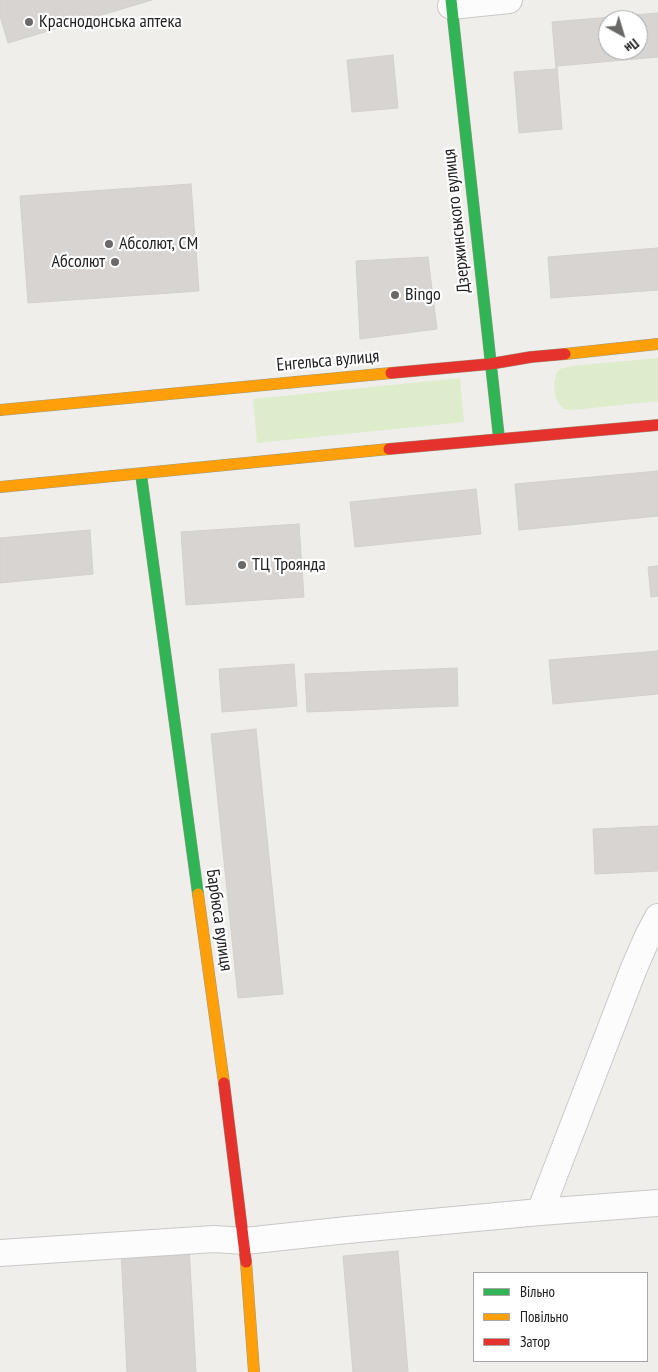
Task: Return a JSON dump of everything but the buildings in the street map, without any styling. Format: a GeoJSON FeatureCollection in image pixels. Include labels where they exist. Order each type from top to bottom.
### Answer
{"type":"FeatureCollection","features":[{"type":"Feature","properties":{"kind":"street"},"geometry":{"type":"LineString","coordinates":[[451,3],[509,0]]}},
{"type":"Feature","properties":{"kind":"street","name":"Дзержинського вулиця"},"geometry":{"type":"LineString","coordinates":[[451,3],[499,438]]}},
{"type":"Feature","properties":{"kind":"street","name":"Енгельса вулиця"},"geometry":{"type":"LineString","coordinates":[[0,410],[490,364],[531,357],[658,344]]}},
{"type":"Feature","properties":{"kind":"street"},"geometry":{"type":"LineString","coordinates":[[0,487],[499,438],[658,426]]}},
{"type":"Feature","properties":{"kind":"street","name":"Барбюса вулиця"},"geometry":{"type":"LineString","coordinates":[[141,474],[245,1242],[254,1372]]}},
{"type":"Feature","properties":{"kind":"street"},"geometry":{"type":"LineString","coordinates":[[540,1212],[641,952],[658,917]]}},
{"type":"Feature","properties":{"kind":"street"},"geometry":{"type":"LineString","coordinates":[[0,1253],[214,1239],[245,1242],[347,1230],[658,1203]]}},
{"type":"Feature","properties":{"kind":"green space"},"geometry":{"type":"Polygon","coordinates":[[[658,358],[658,401],[573,410],[564,409],[555,396],[556,374],[560,369],[571,366],[658,358]]]}},
{"type":"Feature","properties":{"kind":"green space"},"geometry":{"type":"Polygon","coordinates":[[[460,378],[464,422],[257,443],[253,399],[460,378]]]}},
{"type":"Feature","properties":{"kind":"traffic: fast"},"geometry":{"type":"LineString","coordinates":[[451,0],[499,438]]}},
{"type":"Feature","properties":{"kind":"traffic: fast"},"geometry":{"type":"LineString","coordinates":[[141,474],[198,894]]}},
{"type":"Feature","properties":{"kind":"traffic: slow"},"geometry":{"type":"LineString","coordinates":[[565,354],[658,344]]}},
{"type":"Feature","properties":{"kind":"traffic: slow"},"geometry":{"type":"LineString","coordinates":[[0,410],[391,373]]}},
{"type":"Feature","properties":{"kind":"traffic: slow"},"geometry":{"type":"LineString","coordinates":[[0,487],[389,449]]}},
{"type":"Feature","properties":{"kind":"traffic: slow"},"geometry":{"type":"LineString","coordinates":[[198,894],[224,1083]]}},
{"type":"Feature","properties":{"kind":"traffic: slow"},"geometry":{"type":"LineString","coordinates":[[246,1262],[254,1372]]}},
{"type":"Feature","properties":{"kind":"traffic: jam"},"geometry":{"type":"LineString","coordinates":[[391,373],[490,364],[531,357],[565,354]]}},
{"type":"Feature","properties":{"kind":"traffic: jam"},"geometry":{"type":"LineString","coordinates":[[389,449],[658,425]]}},
{"type":"Feature","properties":{"kind":"traffic: jam"},"geometry":{"type":"LineString","coordinates":[[224,1083],[246,1262]]}},
{"type":"Feature","properties":{"kind":"place","name":"Краснодонська аптека"},"geometry":{"type":"Point","coordinates":[29,22]}},
{"type":"Feature","properties":{"kind":"place","name":"Абсолют, СМ"},"geometry":{"type":"Point","coordinates":[109,244]}},
{"type":"Feature","properties":{"kind":"place","name":"Абсолют"},"geometry":{"type":"Point","coordinates":[115,262]}},
{"type":"Feature","properties":{"kind":"place","name":"Bingo"},"geometry":{"type":"Point","coordinates":[395,295]}},
{"type":"Feature","properties":{"kind":"place","name":"ТЦ Троянда"},"geometry":{"type":"Point","coordinates":[242,565]}}]}
